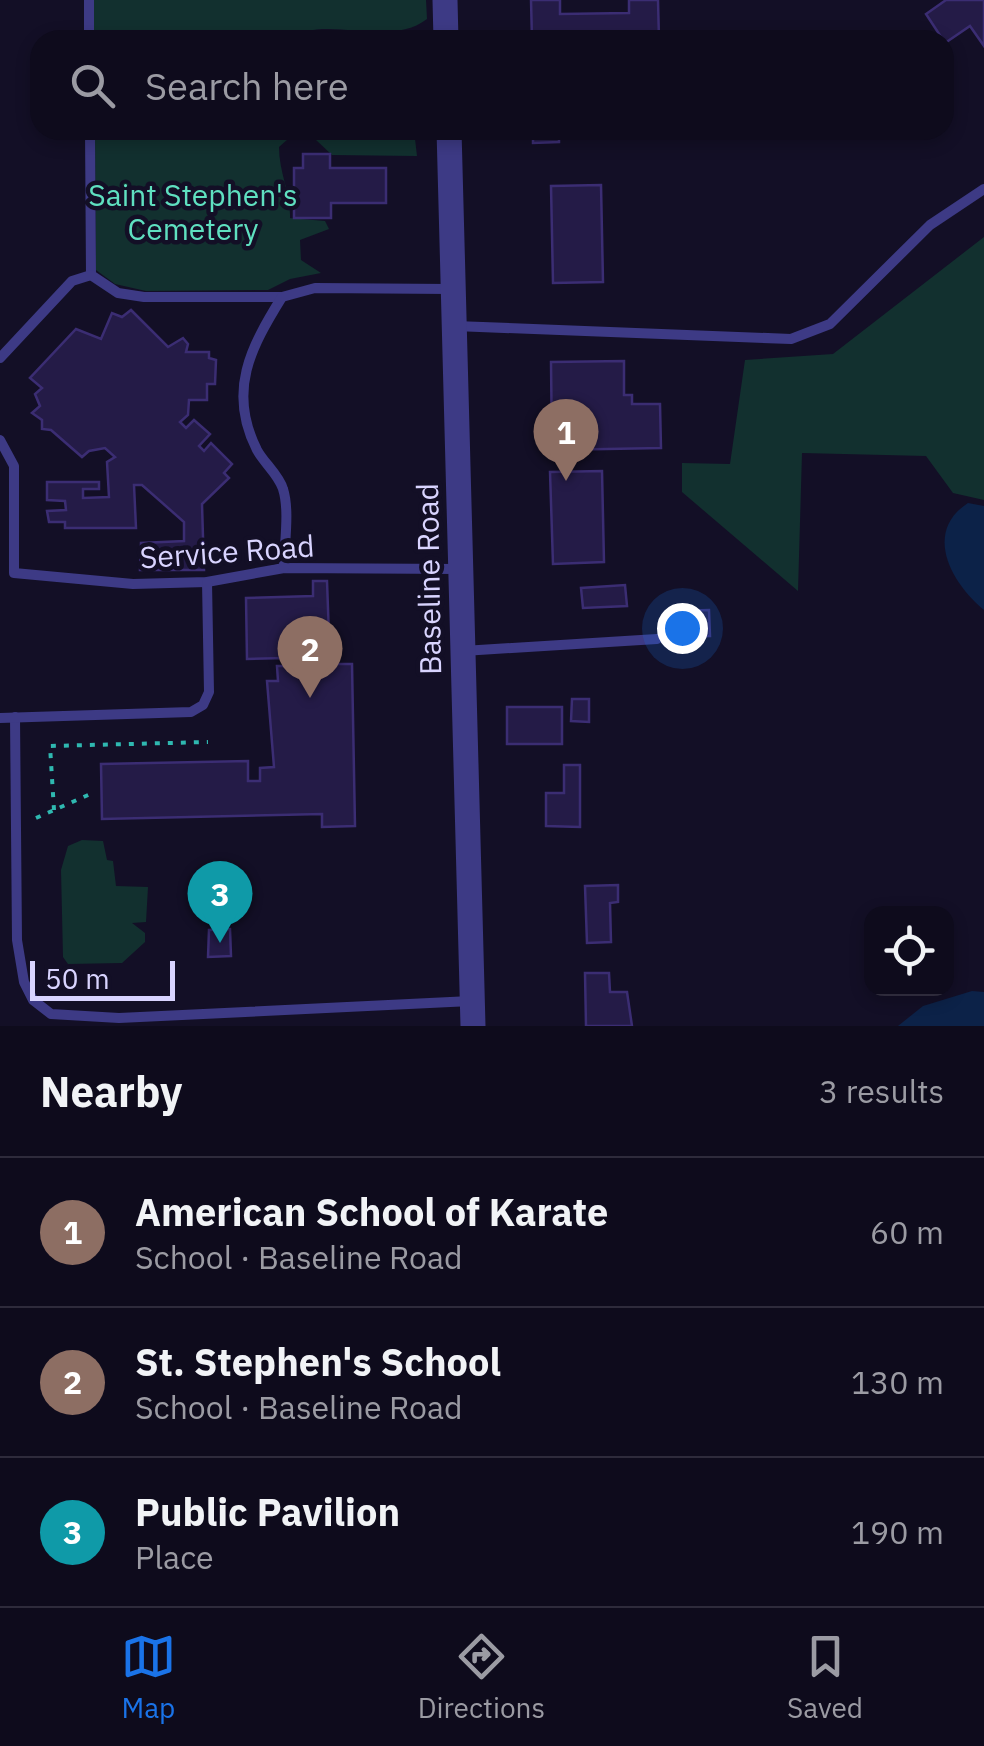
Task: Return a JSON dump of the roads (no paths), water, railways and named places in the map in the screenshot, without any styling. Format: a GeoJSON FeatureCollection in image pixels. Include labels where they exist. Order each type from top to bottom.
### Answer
{"type":"FeatureCollection","features":[{"type":"Feature","properties":{"kind":"street"},"geometry":{"type":"LineString","coordinates":[[445,0],[446,30]]}},
{"type":"Feature","properties":{"kind":"street","name":"Baseline Road"},"geometry":{"type":"LineString","coordinates":[[448,140],[473,1013]]}},
{"type":"Feature","properties":{"kind":"lane"},"geometry":{"type":"LineString","coordinates":[[89,0],[89,30]]}},
{"type":"Feature","properties":{"kind":"lane"},"geometry":{"type":"LineString","coordinates":[[90,140],[91,275]]}},
{"type":"Feature","properties":{"kind":"lane"},"geometry":{"type":"LineString","coordinates":[[454,326],[791,339],[830,324],[930,225],[984,188]]}},
{"type":"Feature","properties":{"kind":"lane"},"geometry":{"type":"LineString","coordinates":[[91,275],[118,293],[144,297],[282,297],[315,288],[453,289]]}},
{"type":"Feature","properties":{"kind":"lane"},"geometry":{"type":"LineString","coordinates":[[0,358],[72,282],[91,275]]}},
{"type":"Feature","properties":{"kind":"lane"},"geometry":{"type":"LineString","coordinates":[[282,297],[253,343],[244,385],[245,414],[257,449],[283,489],[284,568]]}},
{"type":"Feature","properties":{"kind":"lane"},"geometry":{"type":"LineString","coordinates":[[0,440],[14,466],[14,573]]}},
{"type":"Feature","properties":{"kind":"lane","name":"Service Road"},"geometry":{"type":"LineString","coordinates":[[0,570],[132,584],[207,582],[284,568],[460,569]]}},
{"type":"Feature","properties":{"kind":"lane"},"geometry":{"type":"LineString","coordinates":[[0,718],[191,712],[203,704],[209,692],[207,582]]}},
{"type":"Feature","properties":{"kind":"lane"},"geometry":{"type":"LineString","coordinates":[[462,651],[657,639]]}},
{"type":"Feature","properties":{"kind":"lane"},"geometry":{"type":"LineString","coordinates":[[15,718],[17,940],[24,982],[33,1000],[51,1014],[118,1018],[473,1013]]}},
{"type":"Feature","properties":{"kind":"water"},"geometry":{"type":"Polygon","coordinates":[[[968,503],[984,506],[984,610],[961,586],[947,557],[947,528],[954,515],[968,503]]]}},
{"type":"Feature","properties":{"kind":"water"},"geometry":{"type":"Polygon","coordinates":[[[972,991],[984,992],[984,1026],[898,1026],[923,1006],[972,991]]]}},
{"type":"Feature","properties":{"kind":"place","name":"American School of Karate"},"geometry":{"type":"Point","coordinates":[566,481]}},
{"type":"Feature","properties":{"kind":"place","name":"St. Stephen's School"},"geometry":{"type":"Point","coordinates":[310,698]}},
{"type":"Feature","properties":{"kind":"place","name":"Public Pavilion"},"geometry":{"type":"Point","coordinates":[220,943]}},
{"type":"Feature","properties":{"kind":"park label","name":"Saint Stephen's Cemetery"},"geometry":{"type":"Point","coordinates":[193,211]}}]}
